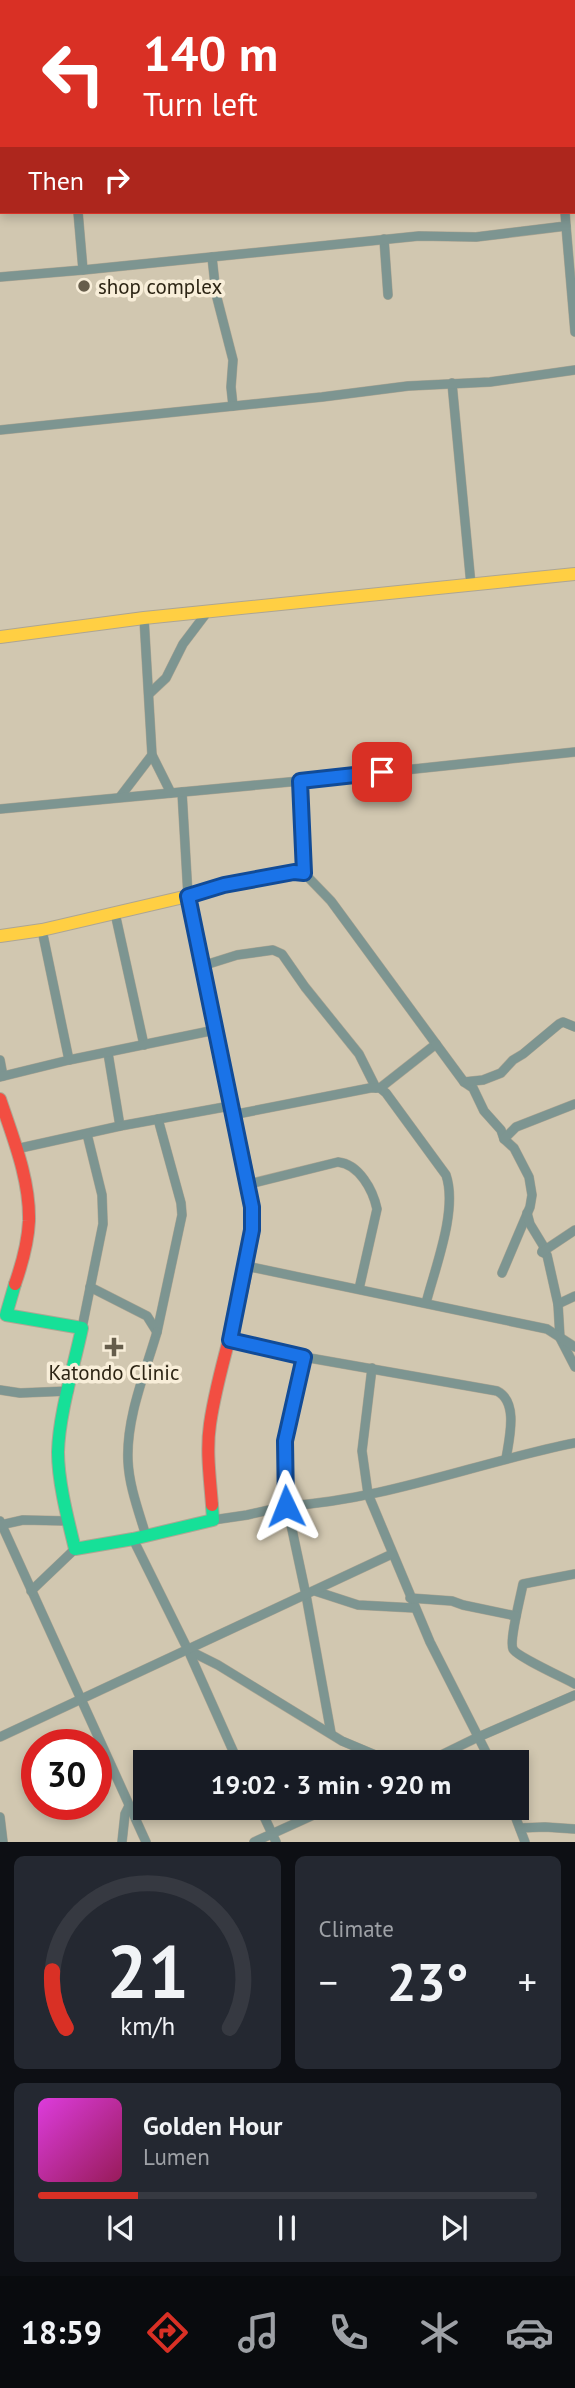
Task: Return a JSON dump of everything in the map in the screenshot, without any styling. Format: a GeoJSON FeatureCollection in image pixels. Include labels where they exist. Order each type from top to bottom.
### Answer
{"type":"FeatureCollection","features":[{"type":"Feature","properties":{"kind":"street"},"geometry":{"type":"LineString","coordinates":[[78,214],[83,270]]}},
{"type":"Feature","properties":{"kind":"street"},"geometry":{"type":"LineString","coordinates":[[565,214],[575,332]]}},
{"type":"Feature","properties":{"kind":"street"},"geometry":{"type":"LineString","coordinates":[[0,277],[384,239],[419,236],[476,237],[566,226]]}},
{"type":"Feature","properties":{"kind":"street"},"geometry":{"type":"LineString","coordinates":[[384,239],[388,295]]}},
{"type":"Feature","properties":{"kind":"street"},"geometry":{"type":"LineString","coordinates":[[212,257],[216,294],[233,360],[233,406]]}},
{"type":"Feature","properties":{"kind":"street"},"geometry":{"type":"LineString","coordinates":[[0,430],[452,383],[490,382],[575,370]]}},
{"type":"Feature","properties":{"kind":"street"},"geometry":{"type":"LineString","coordinates":[[452,383],[471,585]]}},
{"type":"Feature","properties":{"kind":"street"},"geometry":{"type":"LineString","coordinates":[[0,637],[144,618],[575,574]]}},
{"type":"Feature","properties":{"kind":"street"},"geometry":{"type":"LineString","coordinates":[[150,693],[166,678],[183,644],[208,611]]}},
{"type":"Feature","properties":{"kind":"street"},"geometry":{"type":"LineString","coordinates":[[144,618],[152,755],[171,793]]}},
{"type":"Feature","properties":{"kind":"street"},"geometry":{"type":"LineString","coordinates":[[0,808],[300,781],[575,752]]}},
{"type":"Feature","properties":{"kind":"street"},"geometry":{"type":"LineString","coordinates":[[120,797],[141,773],[152,755]]}},
{"type":"Feature","properties":{"kind":"street"},"geometry":{"type":"LineString","coordinates":[[300,781],[304,873]]}},
{"type":"Feature","properties":{"kind":"street"},"geometry":{"type":"LineString","coordinates":[[182,792],[188,896],[248,1184],[252,1230],[211,1421],[208,1448],[213,1520]]}},
{"type":"Feature","properties":{"kind":"street"},"geometry":{"type":"LineString","coordinates":[[0,936],[42,930],[224,885],[294,872],[304,873],[331,901],[464,1082],[473,1088],[484,1111],[501,1130],[503,1139],[514,1147],[529,1177],[532,1195],[527,1213],[502,1273]]}},
{"type":"Feature","properties":{"kind":"street"},"geometry":{"type":"LineString","coordinates":[[115,913],[144,1045]]}},
{"type":"Feature","properties":{"kind":"street"},"geometry":{"type":"LineString","coordinates":[[42,930],[69,1060]]}},
{"type":"Feature","properties":{"kind":"street"},"geometry":{"type":"LineString","coordinates":[[202,965],[237,955],[273,950],[282,954],[359,1054],[378,1088],[386,1093],[446,1175],[450,1193],[426,1303]]}},
{"type":"Feature","properties":{"kind":"street"},"geometry":{"type":"LineString","coordinates":[[464,1082],[483,1080],[501,1073],[513,1060],[559,1024],[575,1027]]}},
{"type":"Feature","properties":{"kind":"street"},"geometry":{"type":"LineString","coordinates":[[0,1060],[2,1076],[215,1030]]}},
{"type":"Feature","properties":{"kind":"street"},"geometry":{"type":"LineString","coordinates":[[16,1149],[158,1119],[231,1111],[378,1088],[436,1044]]}},
{"type":"Feature","properties":{"kind":"street"},"geometry":{"type":"LineString","coordinates":[[107,1053],[120,1126]]}},
{"type":"Feature","properties":{"kind":"street"},"geometry":{"type":"LineString","coordinates":[[0,1099],[16,1149],[28,1202],[29,1219],[27,1240],[3,1314],[82,1328]]}},
{"type":"Feature","properties":{"kind":"street"},"geometry":{"type":"LineString","coordinates":[[503,1139],[516,1127],[575,1104]]}},
{"type":"Feature","properties":{"kind":"street"},"geometry":{"type":"LineString","coordinates":[[158,1119],[181,1202],[182,1215],[162,1312],[129,1436],[128,1462],[140,1537],[233,1750]]}},
{"type":"Feature","properties":{"kind":"street"},"geometry":{"type":"LineString","coordinates":[[75,1549],[58,1455],[59,1436],[103,1224],[103,1208],[87,1134]]}},
{"type":"Feature","properties":{"kind":"street"},"geometry":{"type":"LineString","coordinates":[[248,1184],[338,1163],[352,1165],[375,1199],[377,1209],[359,1289]]}},
{"type":"Feature","properties":{"kind":"street"},"geometry":{"type":"LineString","coordinates":[[527,1213],[530,1224],[544,1247],[542,1252]]}},
{"type":"Feature","properties":{"kind":"street"},"geometry":{"type":"LineString","coordinates":[[542,1252],[575,1230]]}},
{"type":"Feature","properties":{"kind":"street"},"geometry":{"type":"LineString","coordinates":[[542,1252],[547,1255],[558,1304],[560,1338],[575,1367]]}},
{"type":"Feature","properties":{"kind":"street"},"geometry":{"type":"LineString","coordinates":[[246,1266],[547,1329],[575,1347]]}},
{"type":"Feature","properties":{"kind":"street"},"geometry":{"type":"LineString","coordinates":[[90,1287],[147,1316],[157,1332]]}},
{"type":"Feature","properties":{"kind":"street"},"geometry":{"type":"LineString","coordinates":[[558,1304],[575,1296]]}},
{"type":"Feature","properties":{"kind":"street"},"geometry":{"type":"LineString","coordinates":[[147,1316],[162,1312]]}},
{"type":"Feature","properties":{"kind":"street"},"geometry":{"type":"LineString","coordinates":[[230,1340],[304,1357],[503,1394],[510,1409],[506,1459]]}},
{"type":"Feature","properties":{"kind":"street"},"geometry":{"type":"LineString","coordinates":[[304,1357],[285,1441],[286,1506],[311,1593],[331,1733]]}},
{"type":"Feature","properties":{"kind":"street"},"geometry":{"type":"LineString","coordinates":[[372,1368],[362,1451],[368,1494],[412,1603],[484,1750]]}},
{"type":"Feature","properties":{"kind":"street"},"geometry":{"type":"LineString","coordinates":[[0,1390],[20,1393],[69,1391]]}},
{"type":"Feature","properties":{"kind":"street"},"geometry":{"type":"LineString","coordinates":[[31,1591],[75,1549],[286,1506],[313,1505],[368,1494],[575,1443]]}},
{"type":"Feature","properties":{"kind":"street"},"geometry":{"type":"LineString","coordinates":[[68,1521],[23,1520],[0,1524],[146,1842]]}},
{"type":"Feature","properties":{"kind":"street"},"geometry":{"type":"LineString","coordinates":[[0,1737],[81,1702],[188,1649],[392,1555]]}},
{"type":"Feature","properties":{"kind":"street"},"geometry":{"type":"LineString","coordinates":[[575,1574],[523,1584],[511,1642],[518,1655],[575,1684]]}},
{"type":"Feature","properties":{"kind":"street"},"geometry":{"type":"LineString","coordinates":[[311,1593],[358,1605],[452,1601],[516,1615]]}},
{"type":"Feature","properties":{"kind":"street"},"geometry":{"type":"LineString","coordinates":[[188,1649],[218,1664],[342,1741],[364,1750]]}},
{"type":"Feature","properties":{"kind":"street"},"geometry":{"type":"LineString","coordinates":[[452,1750],[575,1695]]}},
{"type":"Feature","properties":{"kind":"street"},"geometry":{"type":"LineString","coordinates":[[313,1722],[326,1705]]}},
{"type":"Feature","properties":{"kind":"street"},"geometry":{"type":"LineString","coordinates":[[122,1842],[125,1814],[129,1806]]}},
{"type":"Feature","properties":{"kind":"street"},"geometry":{"type":"LineString","coordinates":[[0,1817],[3,1842]]}},
{"type":"Feature","properties":{"kind":"street"},"geometry":{"type":"LineString","coordinates":[[266,1820],[275,1838]]}},
{"type":"Feature","properties":{"kind":"street"},"geometry":{"type":"LineString","coordinates":[[254,1842],[275,1838],[307,1820]]}},
{"type":"Feature","properties":{"kind":"street"},"geometry":{"type":"LineString","coordinates":[[517,1820],[525,1842]]}},
{"type":"Feature","properties":{"kind":"street"},"geometry":{"type":"LineString","coordinates":[[520,1828],[575,1829]]}},
{"type":"Feature","properties":{"kind":"traffic: fast"},"geometry":{"type":"LineString","coordinates":[[15,1284],[6,1315],[82,1328],[64,1406],[58,1452],[62,1488],[75,1549],[133,1539],[213,1520],[212,1505]]}},
{"type":"Feature","properties":{"kind":"traffic: slow"},"geometry":{"type":"LineString","coordinates":[[0,637],[144,618],[575,574]]}},
{"type":"Feature","properties":{"kind":"traffic: slow"},"geometry":{"type":"LineString","coordinates":[[0,936],[42,930],[188,896],[230,1098]]}},
{"type":"Feature","properties":{"kind":"traffic: jam"},"geometry":{"type":"LineString","coordinates":[[212,1505],[208,1454],[210,1424],[248,1259],[252,1218],[242,1149],[230,1098]]}},
{"type":"Feature","properties":{"kind":"traffic: jam"},"geometry":{"type":"LineString","coordinates":[[0,1099],[20,1159],[29,1205],[27,1237],[15,1284]]}},
{"type":"Feature","properties":{"kind":"place","name":"shop complex"},"geometry":{"type":"Point","coordinates":[84,286]}},
{"type":"Feature","properties":{"kind":"place","name":"Katondo Clinic"},"geometry":{"type":"Point","coordinates":[114,1347]}},
{"type":"Feature","properties":{"kind":"route"},"geometry":{"type":"LineString","coordinates":[[286,1506],[285,1441],[304,1357],[230,1340],[252,1230],[252,1207],[188,896],[224,885],[294,872],[304,873],[300,781],[382,772]]}}]}
